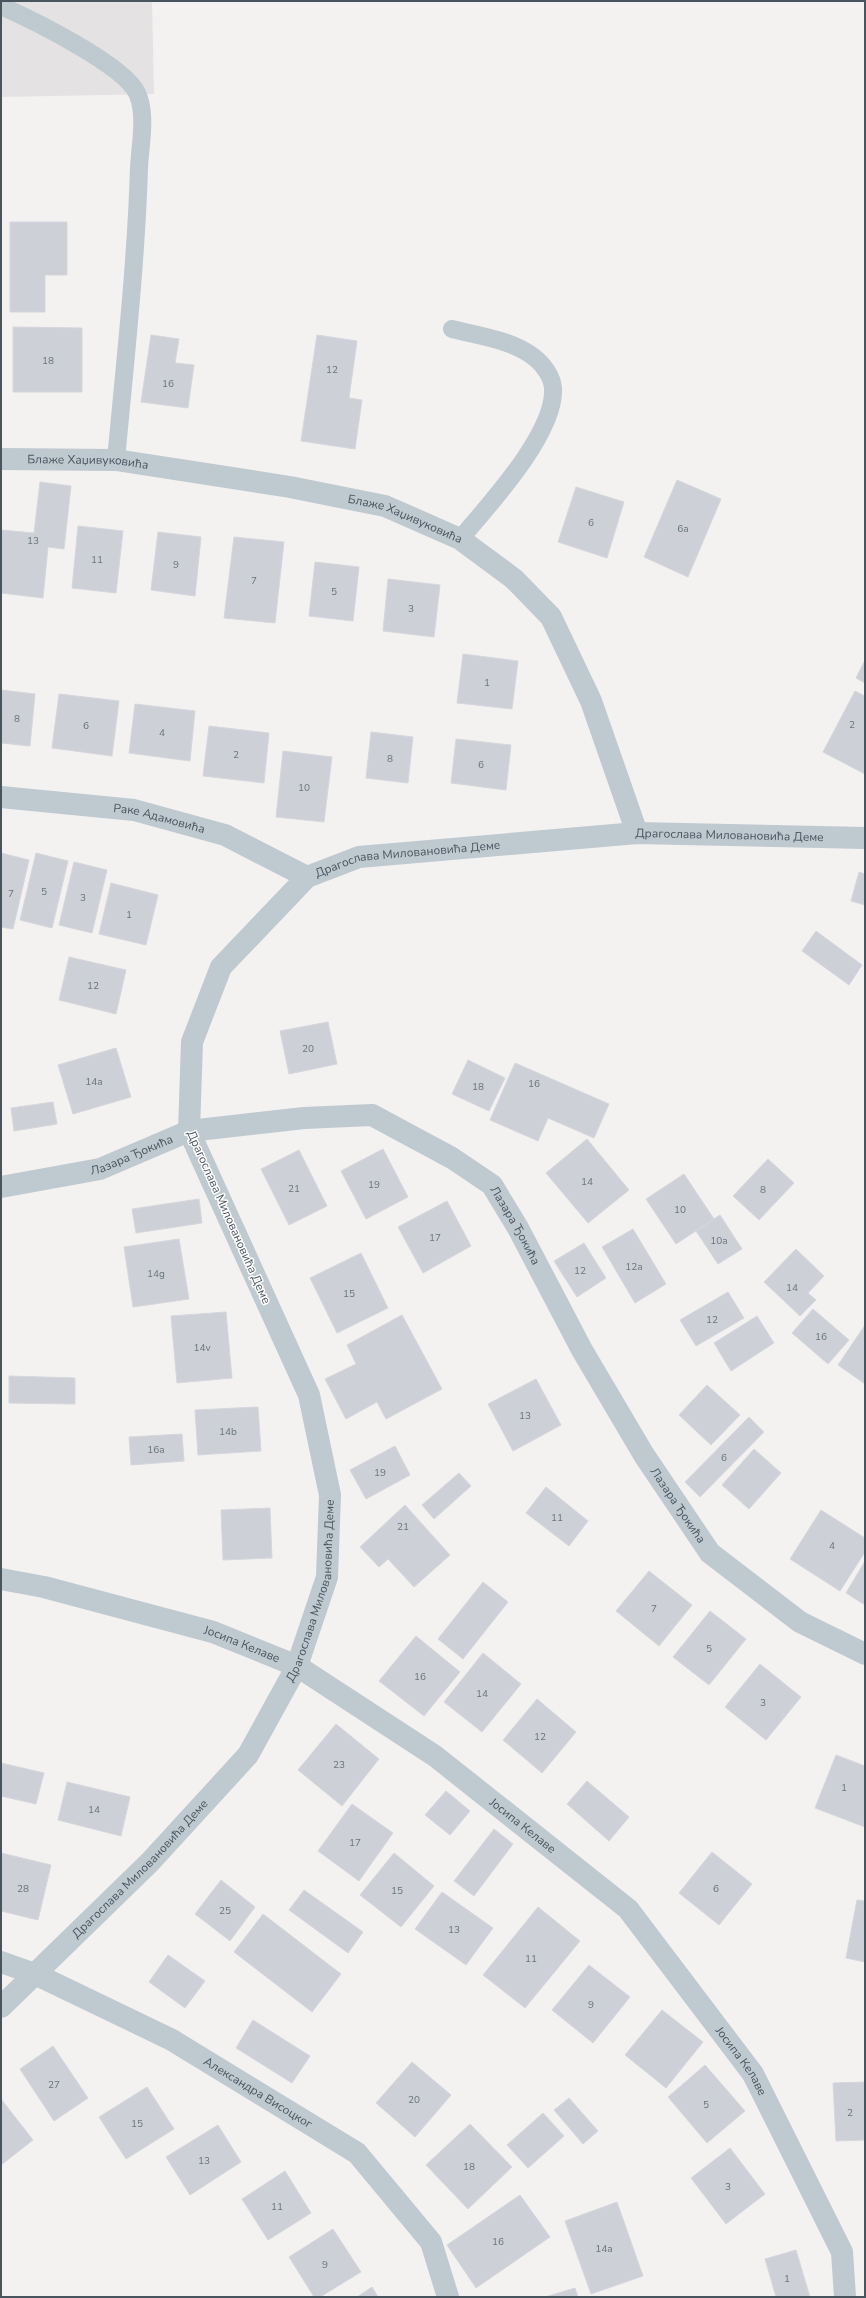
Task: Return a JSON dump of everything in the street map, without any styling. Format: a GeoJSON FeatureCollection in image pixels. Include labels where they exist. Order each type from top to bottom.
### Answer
{"type":"FeatureCollection","features":[{"type":"Feature","properties":{"kind":"street","name":"Блаже Хаџивуковића"},"geometry":{"type":"LineString","coordinates":[[1,459],[116,460],[290,487],[385,506],[460,539],[514,579],[551,617],[591,701],[637,833]]}},
{"type":"Feature","properties":{"kind":"street","name":"Раке Адамовића"},"geometry":{"type":"LineString","coordinates":[[1,797],[134,810],[225,835],[307,877]]}},
{"type":"Feature","properties":{"kind":"street","name":"Драгослава Миловановића Деме"},"geometry":{"type":"LineString","coordinates":[[1,2007],[150,1862],[248,1755],[297,1666],[327,1577],[330,1495],[309,1395],[189,1131],[192,1042],[221,967],[307,877],[359,856],[637,833],[865,838]]}},
{"type":"Feature","properties":{"kind":"street","name":"Лазара Ђокића"},"geometry":{"type":"LineString","coordinates":[[1,1187],[100,1169],[189,1131],[304,1118],[372,1115],[452,1158],[492,1185],[518,1228],[582,1350],[644,1455],[710,1553],[800,1622],[865,1654]]}},
{"type":"Feature","properties":{"kind":"street","name":"Јосипа Келаве"},"geometry":{"type":"LineString","coordinates":[[1,1579],[44,1587],[213,1632],[297,1666],[435,1756],[628,1909],[753,2074],[842,2252],[845,2297]]}},
{"type":"Feature","properties":{"kind":"street","name":"Александра Висоцког"},"geometry":{"type":"LineString","coordinates":[[1,1962],[35,1974],[172,2040],[357,2153],[431,2242],[448,2297]]}},
{"type":"Feature","properties":{"kind":"lane"},"geometry":{"type":"LineString","coordinates":[[1,6],[48,28],[107,65],[125,77],[137,93],[142,116],[138,237],[116,460]]}},
{"type":"Feature","properties":{"kind":"lane"},"geometry":{"type":"LineString","coordinates":[[452,329],[518,347],[529,354],[547,371],[553,388],[551,406],[543,426],[520,466],[460,539]]}},
{"type":"Feature","properties":{"kind":"shaded area"},"geometry":{"type":"Polygon","coordinates":[[[1,1],[152,1],[154,94],[1,97],[1,1]]]}},
{"type":"Feature","properties":{"kind":"building"},"geometry":{"type":"Polygon","coordinates":[[[10,222],[67,222],[67,275],[45,275],[45,312],[10,312],[10,222]]]}},
{"type":"Feature","properties":{"kind":"building"},"geometry":{"type":"Polygon","coordinates":[[[13,327],[82,328],[82,392],[13,392],[13,327]]]}},
{"type":"Feature","properties":{"kind":"building"},"geometry":{"type":"Polygon","coordinates":[[[151,335],[179,339],[175,363],[194,365],[188,408],[141,402],[151,335]]]}},
{"type":"Feature","properties":{"kind":"building"},"geometry":{"type":"Polygon","coordinates":[[[317,335],[357,341],[349,398],[362,400],[355,449],[301,441],[317,335]]]}},
{"type":"Feature","properties":{"kind":"building"},"geometry":{"type":"Polygon","coordinates":[[[677,480],[721,499],[688,577],[644,557],[677,480]]]}},
{"type":"Feature","properties":{"kind":"building"},"geometry":{"type":"Polygon","coordinates":[[[40,482],[71,486],[64,549],[48,547],[43,598],[1,593],[1,530],[34,533],[40,482]]]}},
{"type":"Feature","properties":{"kind":"building"},"geometry":{"type":"Polygon","coordinates":[[[576,487],[624,502],[607,558],[558,542],[576,487]]]}},
{"type":"Feature","properties":{"kind":"building"},"geometry":{"type":"Polygon","coordinates":[[[78,526],[123,531],[116,593],[72,588],[78,526]]]}},
{"type":"Feature","properties":{"kind":"building"},"geometry":{"type":"Polygon","coordinates":[[[158,532],[201,537],[195,596],[151,590],[158,532]]]}},
{"type":"Feature","properties":{"kind":"building"},"geometry":{"type":"Polygon","coordinates":[[[234,537],[284,542],[275,623],[224,618],[234,537]]]}},
{"type":"Feature","properties":{"kind":"building"},"geometry":{"type":"Polygon","coordinates":[[[315,562],[359,567],[353,621],[309,616],[315,562]]]}},
{"type":"Feature","properties":{"kind":"building"},"geometry":{"type":"Polygon","coordinates":[[[388,579],[440,585],[434,637],[383,631],[388,579]]]}},
{"type":"Feature","properties":{"kind":"building"},"geometry":{"type":"Polygon","coordinates":[[[463,654],[518,661],[512,709],[457,703],[463,654]]]}},
{"type":"Feature","properties":{"kind":"building"},"geometry":{"type":"Polygon","coordinates":[[[865,660],[865,683],[856,678],[865,660]]]}},
{"type":"Feature","properties":{"kind":"building"},"geometry":{"type":"Polygon","coordinates":[[[1,690],[35,694],[30,746],[1,743],[1,690]]]}},
{"type":"Feature","properties":{"kind":"building"},"geometry":{"type":"Polygon","coordinates":[[[855,691],[865,696],[865,774],[823,752],[855,691]]]}},
{"type":"Feature","properties":{"kind":"building"},"geometry":{"type":"Polygon","coordinates":[[[59,694],[119,701],[112,756],[52,748],[59,694]]]}},
{"type":"Feature","properties":{"kind":"building"},"geometry":{"type":"Polygon","coordinates":[[[135,704],[195,711],[190,761],[129,753],[135,704]]]}},
{"type":"Feature","properties":{"kind":"building"},"geometry":{"type":"Polygon","coordinates":[[[209,726],[269,733],[264,783],[203,776],[209,726]]]}},
{"type":"Feature","properties":{"kind":"building"},"geometry":{"type":"Polygon","coordinates":[[[371,732],[413,737],[408,783],[366,778],[371,732]]]}},
{"type":"Feature","properties":{"kind":"building"},"geometry":{"type":"Polygon","coordinates":[[[456,739],[511,745],[506,790],[451,783],[456,739]]]}},
{"type":"Feature","properties":{"kind":"building"},"geometry":{"type":"Polygon","coordinates":[[[283,751],[332,757],[324,822],[276,817],[283,751]]]}},
{"type":"Feature","properties":{"kind":"building"},"geometry":{"type":"Polygon","coordinates":[[[1,853],[29,860],[13,929],[1,927],[1,853]]]}},
{"type":"Feature","properties":{"kind":"building"},"geometry":{"type":"Polygon","coordinates":[[[36,853],[68,861],[52,928],[20,920],[36,853]]]}},
{"type":"Feature","properties":{"kind":"building"},"geometry":{"type":"Polygon","coordinates":[[[74,862],[107,870],[92,933],[59,925],[74,862]]]}},
{"type":"Feature","properties":{"kind":"building"},"geometry":{"type":"Polygon","coordinates":[[[859,872],[865,874],[865,905],[851,901],[859,872]]]}},
{"type":"Feature","properties":{"kind":"building"},"geometry":{"type":"Polygon","coordinates":[[[111,883],[158,895],[146,945],[99,934],[111,883]]]}},
{"type":"Feature","properties":{"kind":"building"},"geometry":{"type":"Polygon","coordinates":[[[816,931],[862,965],[849,985],[802,951],[816,931]]]}},
{"type":"Feature","properties":{"kind":"building"},"geometry":{"type":"Polygon","coordinates":[[[69,957],[126,970],[116,1014],[59,1000],[69,957]]]}},
{"type":"Feature","properties":{"kind":"building"},"geometry":{"type":"Polygon","coordinates":[[[328,1022],[337,1064],[289,1074],[280,1031],[328,1022]]]}},
{"type":"Feature","properties":{"kind":"building"},"geometry":{"type":"Polygon","coordinates":[[[116,1048],[131,1097],[73,1114],[58,1065],[116,1048]]]}},
{"type":"Feature","properties":{"kind":"building"},"geometry":{"type":"Polygon","coordinates":[[[468,1060],[505,1078],[489,1111],[452,1094],[468,1060]]]}},
{"type":"Feature","properties":{"kind":"building"},"geometry":{"type":"Polygon","coordinates":[[[515,1063],[609,1104],[594,1138],[548,1118],[538,1141],[490,1120],[515,1063]]]}},
{"type":"Feature","properties":{"kind":"building"},"geometry":{"type":"Polygon","coordinates":[[[53,1102],[57,1124],[14,1131],[11,1108],[53,1102]]]}},
{"type":"Feature","properties":{"kind":"building"},"geometry":{"type":"Polygon","coordinates":[[[587,1139],[629,1190],[588,1223],[546,1173],[587,1139]]]}},
{"type":"Feature","properties":{"kind":"building"},"geometry":{"type":"Polygon","coordinates":[[[383,1149],[408,1197],[366,1219],[341,1171],[383,1149]]]}},
{"type":"Feature","properties":{"kind":"building"},"geometry":{"type":"Polygon","coordinates":[[[299,1150],[327,1206],[289,1225],[261,1169],[299,1150]]]}},
{"type":"Feature","properties":{"kind":"building"},"geometry":{"type":"Polygon","coordinates":[[[768,1159],[794,1183],[759,1220],[733,1196],[768,1159]]]}},
{"type":"Feature","properties":{"kind":"building"},"geometry":{"type":"Polygon","coordinates":[[[684,1174],[714,1219],[676,1244],[646,1199],[684,1174]]]}},
{"type":"Feature","properties":{"kind":"building"},"geometry":{"type":"Polygon","coordinates":[[[199,1199],[202,1223],[136,1233],[132,1209],[199,1199]]]}},
{"type":"Feature","properties":{"kind":"building"},"geometry":{"type":"Polygon","coordinates":[[[447,1201],[471,1246],[423,1273],[398,1227],[447,1201]]]}},
{"type":"Feature","properties":{"kind":"building"},"geometry":{"type":"Polygon","coordinates":[[[720,1215],[742,1249],[718,1264],[696,1231],[720,1215]]]}},
{"type":"Feature","properties":{"kind":"building"},"geometry":{"type":"Polygon","coordinates":[[[633,1229],[666,1284],[635,1303],[602,1247],[633,1229]]]}},
{"type":"Feature","properties":{"kind":"building"},"geometry":{"type":"Polygon","coordinates":[[[179,1239],[189,1299],[133,1307],[124,1247],[179,1239]]]}},
{"type":"Feature","properties":{"kind":"building"},"geometry":{"type":"Polygon","coordinates":[[[584,1243],[606,1278],[577,1297],[554,1261],[584,1243]]]}},
{"type":"Feature","properties":{"kind":"building"},"geometry":{"type":"Polygon","coordinates":[[[796,1249],[824,1276],[808,1293],[816,1300],[800,1316],[764,1282],[796,1249]]]}},
{"type":"Feature","properties":{"kind":"building"},"geometry":{"type":"Polygon","coordinates":[[[361,1253],[388,1308],[337,1333],[310,1278],[361,1253]]]}},
{"type":"Feature","properties":{"kind":"building"},"geometry":{"type":"Polygon","coordinates":[[[728,1292],[744,1318],[696,1346],[680,1320],[728,1292]]]}},
{"type":"Feature","properties":{"kind":"building"},"geometry":{"type":"Polygon","coordinates":[[[813,1309],[849,1340],[828,1364],[792,1333],[813,1309]]]}},
{"type":"Feature","properties":{"kind":"building"},"geometry":{"type":"Polygon","coordinates":[[[226,1312],[232,1378],[177,1383],[171,1316],[226,1312]]]}},
{"type":"Feature","properties":{"kind":"building"},"geometry":{"type":"Polygon","coordinates":[[[402,1315],[442,1389],[386,1419],[377,1402],[346,1419],[325,1379],[356,1364],[347,1345],[402,1315]]]}},
{"type":"Feature","properties":{"kind":"building"},"geometry":{"type":"Polygon","coordinates":[[[757,1316],[774,1343],[731,1371],[714,1343],[757,1316]]]}},
{"type":"Feature","properties":{"kind":"building"},"geometry":{"type":"Polygon","coordinates":[[[865,1325],[865,1384],[838,1365],[865,1325]]]}},
{"type":"Feature","properties":{"kind":"building"},"geometry":{"type":"Polygon","coordinates":[[[9,1376],[75,1378],[75,1404],[9,1403],[9,1376]]]}},
{"type":"Feature","properties":{"kind":"building"},"geometry":{"type":"Polygon","coordinates":[[[536,1379],[561,1425],[513,1451],[488,1404],[536,1379]]]}},
{"type":"Feature","properties":{"kind":"building"},"geometry":{"type":"Polygon","coordinates":[[[707,1385],[740,1415],[711,1445],[679,1415],[707,1385]]]}},
{"type":"Feature","properties":{"kind":"building"},"geometry":{"type":"Polygon","coordinates":[[[258,1407],[261,1451],[198,1455],[195,1410],[258,1407]]]}},
{"type":"Feature","properties":{"kind":"building"},"geometry":{"type":"Polygon","coordinates":[[[749,1417],[764,1432],[700,1497],[685,1482],[749,1417]]]}},
{"type":"Feature","properties":{"kind":"building"},"geometry":{"type":"Polygon","coordinates":[[[182,1434],[184,1461],[131,1465],[129,1437],[182,1434]]]}},
{"type":"Feature","properties":{"kind":"building"},"geometry":{"type":"Polygon","coordinates":[[[395,1446],[410,1475],[366,1499],[350,1470],[395,1446]]]}},
{"type":"Feature","properties":{"kind":"building"},"geometry":{"type":"Polygon","coordinates":[[[754,1449],[781,1473],[749,1509],[722,1485],[754,1449]]]}},
{"type":"Feature","properties":{"kind":"building"},"geometry":{"type":"Polygon","coordinates":[[[459,1473],[471,1486],[434,1519],[422,1505],[459,1473]]]}},
{"type":"Feature","properties":{"kind":"building"},"geometry":{"type":"Polygon","coordinates":[[[546,1487],[588,1521],[569,1546],[526,1513],[546,1487]]]}},
{"type":"Feature","properties":{"kind":"building"},"geometry":{"type":"Polygon","coordinates":[[[405,1505],[450,1555],[414,1587],[388,1559],[379,1567],[360,1547],[405,1505]]]}},
{"type":"Feature","properties":{"kind":"building"},"geometry":{"type":"Polygon","coordinates":[[[270,1508],[272,1558],[223,1560],[221,1510],[270,1508]]]}},
{"type":"Feature","properties":{"kind":"building"},"geometry":{"type":"Polygon","coordinates":[[[821,1510],[865,1538],[865,1552],[840,1591],[790,1559],[821,1510]]]}},
{"type":"Feature","properties":{"kind":"building"},"geometry":{"type":"Polygon","coordinates":[[[865,1561],[865,1605],[846,1593],[865,1561]]]}},
{"type":"Feature","properties":{"kind":"building"},"geometry":{"type":"Polygon","coordinates":[[[649,1571],[692,1605],[659,1646],[616,1611],[649,1571]]]}},
{"type":"Feature","properties":{"kind":"building"},"geometry":{"type":"Polygon","coordinates":[[[483,1582],[508,1602],[463,1659],[438,1639],[483,1582]]]}},
{"type":"Feature","properties":{"kind":"building"},"geometry":{"type":"Polygon","coordinates":[[[710,1611],[746,1639],[709,1685],[673,1657],[710,1611]]]}},
{"type":"Feature","properties":{"kind":"building"},"geometry":{"type":"Polygon","coordinates":[[[416,1636],[460,1672],[424,1716],[379,1681],[416,1636]]]}},
{"type":"Feature","properties":{"kind":"building"},"geometry":{"type":"Polygon","coordinates":[[[483,1653],[521,1684],[482,1732],[444,1702],[483,1653]]]}},
{"type":"Feature","properties":{"kind":"building"},"geometry":{"type":"Polygon","coordinates":[[[760,1664],[801,1697],[766,1740],[725,1707],[760,1664]]]}},
{"type":"Feature","properties":{"kind":"building"},"geometry":{"type":"Polygon","coordinates":[[[537,1699],[576,1732],[542,1773],[503,1740],[537,1699]]]}},
{"type":"Feature","properties":{"kind":"building"},"geometry":{"type":"Polygon","coordinates":[[[336,1724],[379,1759],[342,1806],[298,1770],[336,1724]]]}},
{"type":"Feature","properties":{"kind":"building"},"geometry":{"type":"Polygon","coordinates":[[[836,1755],[865,1766],[865,1827],[815,1808],[836,1755]]]}},
{"type":"Feature","properties":{"kind":"building"},"geometry":{"type":"Polygon","coordinates":[[[1,1763],[44,1773],[36,1804],[1,1796],[1,1763]]]}},
{"type":"Feature","properties":{"kind":"building"},"geometry":{"type":"Polygon","coordinates":[[[587,1781],[629,1817],[609,1841],[567,1804],[587,1781]]]}},
{"type":"Feature","properties":{"kind":"building"},"geometry":{"type":"Polygon","coordinates":[[[67,1782],[130,1797],[121,1836],[58,1820],[67,1782]]]}},
{"type":"Feature","properties":{"kind":"building"},"geometry":{"type":"Polygon","coordinates":[[[446,1791],[470,1811],[450,1835],[425,1815],[446,1791]]]}},
{"type":"Feature","properties":{"kind":"building"},"geometry":{"type":"Polygon","coordinates":[[[352,1804],[393,1833],[359,1881],[318,1851],[352,1804]]]}},
{"type":"Feature","properties":{"kind":"building"},"geometry":{"type":"Polygon","coordinates":[[[494,1829],[513,1844],[474,1896],[454,1881],[494,1829]]]}},
{"type":"Feature","properties":{"kind":"building"},"geometry":{"type":"Polygon","coordinates":[[[712,1852],[752,1884],[719,1925],[679,1893],[712,1852]]]}},
{"type":"Feature","properties":{"kind":"building"},"geometry":{"type":"Polygon","coordinates":[[[1,1853],[51,1865],[38,1920],[1,1911],[1,1853]]]}},
{"type":"Feature","properties":{"kind":"building"},"geometry":{"type":"Polygon","coordinates":[[[394,1853],[434,1886],[401,1927],[360,1895],[394,1853]]]}},
{"type":"Feature","properties":{"kind":"building"},"geometry":{"type":"Polygon","coordinates":[[[221,1880],[255,1907],[230,1941],[195,1914],[221,1880]]]}},
{"type":"Feature","properties":{"kind":"building"},"geometry":{"type":"Polygon","coordinates":[[[304,1890],[363,1932],[348,1953],[289,1910],[304,1890]]]}},
{"type":"Feature","properties":{"kind":"building"},"geometry":{"type":"Polygon","coordinates":[[[442,1892],[493,1928],[466,1965],[415,1929],[442,1892]]]}},
{"type":"Feature","properties":{"kind":"building"},"geometry":{"type":"Polygon","coordinates":[[[857,1900],[865,1901],[865,1962],[846,1958],[857,1900]]]}},
{"type":"Feature","properties":{"kind":"building"},"geometry":{"type":"Polygon","coordinates":[[[538,1907],[580,1941],[525,2008],[483,1975],[538,1907]]]}},
{"type":"Feature","properties":{"kind":"building"},"geometry":{"type":"Polygon","coordinates":[[[263,1914],[341,1974],[312,2012],[234,1952],[263,1914]]]}},
{"type":"Feature","properties":{"kind":"building"},"geometry":{"type":"Polygon","coordinates":[[[168,1955],[205,1981],[185,2008],[149,1982],[168,1955]]]}},
{"type":"Feature","properties":{"kind":"building"},"geometry":{"type":"Polygon","coordinates":[[[589,1965],[630,1997],[593,2043],[552,2010],[589,1965]]]}},
{"type":"Feature","properties":{"kind":"building"},"geometry":{"type":"Polygon","coordinates":[[[662,2010],[703,2042],[666,2088],[625,2055],[662,2010]]]}},
{"type":"Feature","properties":{"kind":"building"},"geometry":{"type":"Polygon","coordinates":[[[253,2020],[310,2056],[292,2083],[236,2048],[253,2020]]]}},
{"type":"Feature","properties":{"kind":"building"},"geometry":{"type":"Polygon","coordinates":[[[53,2046],[88,2098],[54,2121],[20,2069],[53,2046]]]}},
{"type":"Feature","properties":{"kind":"building"},"geometry":{"type":"Polygon","coordinates":[[[412,2062],[451,2095],[415,2137],[376,2103],[412,2062]]]}},
{"type":"Feature","properties":{"kind":"building"},"geometry":{"type":"Polygon","coordinates":[[[705,2065],[745,2111],[707,2143],[668,2097],[705,2065]]]}},
{"type":"Feature","properties":{"kind":"building"},"geometry":{"type":"Polygon","coordinates":[[[865,2082],[865,2140],[836,2141],[833,2083],[865,2082]]]}},
{"type":"Feature","properties":{"kind":"building"},"geometry":{"type":"Polygon","coordinates":[[[147,2087],[174,2129],[126,2159],[99,2117],[147,2087]]]}},
{"type":"Feature","properties":{"kind":"building"},"geometry":{"type":"Polygon","coordinates":[[[569,2098],[598,2131],[583,2144],[554,2110],[569,2098]]]}},
{"type":"Feature","properties":{"kind":"building"},"geometry":{"type":"Polygon","coordinates":[[[1,2099],[33,2140],[1,2165],[1,2099]]]}},
{"type":"Feature","properties":{"kind":"building"},"geometry":{"type":"Polygon","coordinates":[[[543,2113],[564,2136],[528,2168],[507,2145],[543,2113]]]}},
{"type":"Feature","properties":{"kind":"building"},"geometry":{"type":"Polygon","coordinates":[[[470,2124],[512,2167],[468,2209],[426,2165],[470,2124]]]}},
{"type":"Feature","properties":{"kind":"building"},"geometry":{"type":"Polygon","coordinates":[[[218,2125],[241,2162],[190,2195],[166,2157],[218,2125]]]}},
{"type":"Feature","properties":{"kind":"building"},"geometry":{"type":"Polygon","coordinates":[[[730,2148],[765,2194],[726,2224],[691,2178],[730,2148]]]}},
{"type":"Feature","properties":{"kind":"building"},"geometry":{"type":"Polygon","coordinates":[[[285,2171],[311,2213],[268,2240],[242,2199],[285,2171]]]}},
{"type":"Feature","properties":{"kind":"building"},"geometry":{"type":"Polygon","coordinates":[[[520,2195],[550,2237],[476,2288],[447,2245],[520,2195]]]}},
{"type":"Feature","properties":{"kind":"building"},"geometry":{"type":"Polygon","coordinates":[[[617,2202],[643,2276],[591,2294],[565,2221],[617,2202]]]}},
{"type":"Feature","properties":{"kind":"building"},"geometry":{"type":"Polygon","coordinates":[[[333,2229],[361,2272],[320,2297],[314,2297],[289,2257],[333,2229]]]}},
{"type":"Feature","properties":{"kind":"building"},"geometry":{"type":"Polygon","coordinates":[[[796,2250],[810,2297],[776,2297],[765,2259],[796,2250]]]}},
{"type":"Feature","properties":{"kind":"building"},"geometry":{"type":"Polygon","coordinates":[[[372,2287],[378,2297],[357,2297],[372,2287]]]}},
{"type":"Feature","properties":{"kind":"building"},"geometry":{"type":"Polygon","coordinates":[[[575,2288],[578,2297],[545,2297],[575,2288]]]}}]}
